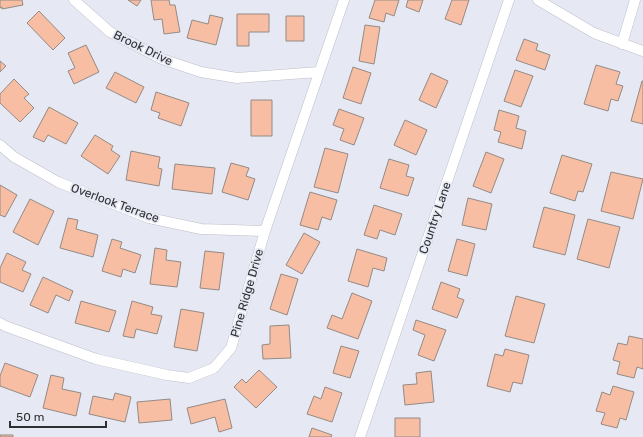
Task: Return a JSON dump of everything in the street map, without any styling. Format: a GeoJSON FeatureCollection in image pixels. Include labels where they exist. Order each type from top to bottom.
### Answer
{"type":"FeatureCollection","features":[{"type":"Feature","properties":{"kind":"street","name":"Brook Drive"},"geometry":{"type":"LineString","coordinates":[[74,0],[110,32],[162,59],[201,72],[237,78],[319,72]]}},
{"type":"Feature","properties":{"kind":"street","name":"Pine Ridge Drive"},"geometry":{"type":"LineString","coordinates":[[0,323],[96,360],[167,375],[189,378],[214,368],[230,348],[265,231],[344,0]]}},
{"type":"Feature","properties":{"kind":"street","name":"Country Lane"},"geometry":{"type":"LineString","coordinates":[[360,437],[509,0]]}},
{"type":"Feature","properties":{"kind":"street"},"geometry":{"type":"LineString","coordinates":[[538,0],[594,33],[643,51]]}},
{"type":"Feature","properties":{"kind":"street"},"geometry":{"type":"LineString","coordinates":[[622,44],[635,0]]}},
{"type":"Feature","properties":{"kind":"street","name":"Overlook Terrace"},"geometry":{"type":"LineString","coordinates":[[0,145],[14,157],[58,182],[149,218],[201,229],[265,231]]}},
{"type":"Feature","properties":{"kind":"building"},"geometry":{"type":"Polygon","coordinates":[[[0,0],[22,0],[23,5],[2,9],[2,7],[0,8],[0,0]]]}},
{"type":"Feature","properties":{"kind":"building"},"geometry":{"type":"Polygon","coordinates":[[[128,0],[141,0],[137,6],[128,0]]]}},
{"type":"Feature","properties":{"kind":"building"},"geometry":{"type":"Polygon","coordinates":[[[151,0],[169,0],[170,5],[175,5],[180,32],[164,34],[162,19],[154,20],[151,0]]]}},
{"type":"Feature","properties":{"kind":"building"},"geometry":{"type":"Polygon","coordinates":[[[375,0],[399,0],[394,16],[386,13],[384,22],[369,18],[375,0]]]}},
{"type":"Feature","properties":{"kind":"building"},"geometry":{"type":"Polygon","coordinates":[[[408,0],[423,0],[419,12],[406,7],[408,0]]]}},
{"type":"Feature","properties":{"kind":"building"},"geometry":{"type":"Polygon","coordinates":[[[452,0],[469,0],[461,25],[445,19],[452,0]]]}},
{"type":"Feature","properties":{"kind":"building"},"geometry":{"type":"Polygon","coordinates":[[[39,11],[65,38],[53,50],[27,23],[39,11]]]}},
{"type":"Feature","properties":{"kind":"building"},"geometry":{"type":"Polygon","coordinates":[[[237,14],[269,14],[269,32],[249,32],[249,46],[237,46],[237,14]]]}},
{"type":"Feature","properties":{"kind":"building"},"geometry":{"type":"Polygon","coordinates":[[[210,15],[223,18],[216,45],[187,38],[192,20],[208,24],[210,15]]]}},
{"type":"Feature","properties":{"kind":"building"},"geometry":{"type":"Polygon","coordinates":[[[286,16],[304,16],[304,41],[286,41],[286,16]]]}},
{"type":"Feature","properties":{"kind":"building"},"geometry":{"type":"Polygon","coordinates":[[[365,25],[380,27],[374,64],[359,61],[365,25]]]}},
{"type":"Feature","properties":{"kind":"building"},"geometry":{"type":"Polygon","coordinates":[[[524,39],[538,44],[536,50],[550,55],[545,70],[516,60],[524,39]]]}},
{"type":"Feature","properties":{"kind":"building"},"geometry":{"type":"Polygon","coordinates":[[[86,45],[99,72],[74,84],[68,71],[75,68],[68,53],[86,45]]]}},
{"type":"Feature","properties":{"kind":"building"},"geometry":{"type":"Polygon","coordinates":[[[0,61],[6,66],[0,72],[0,61]]]}},
{"type":"Feature","properties":{"kind":"building"},"geometry":{"type":"Polygon","coordinates":[[[596,65],[620,72],[616,84],[623,86],[618,101],[611,99],[608,111],[584,104],[596,65]]]}},
{"type":"Feature","properties":{"kind":"building"},"geometry":{"type":"Polygon","coordinates":[[[353,67],[371,73],[361,104],[343,98],[353,67]]]}},
{"type":"Feature","properties":{"kind":"building"},"geometry":{"type":"Polygon","coordinates":[[[515,70],[533,76],[521,107],[504,101],[515,70]]]}},
{"type":"Feature","properties":{"kind":"building"},"geometry":{"type":"Polygon","coordinates":[[[115,72],[144,87],[136,103],[106,88],[115,72]]]}},
{"type":"Feature","properties":{"kind":"building"},"geometry":{"type":"Polygon","coordinates":[[[431,73],[448,81],[436,108],[419,100],[431,73]]]}},
{"type":"Feature","properties":{"kind":"building"},"geometry":{"type":"Polygon","coordinates":[[[14,79],[29,94],[24,98],[34,108],[20,122],[0,103],[0,94],[14,79]]]}},
{"type":"Feature","properties":{"kind":"building"},"geometry":{"type":"Polygon","coordinates":[[[643,81],[643,124],[631,121],[643,81]]]}},
{"type":"Feature","properties":{"kind":"building"},"geometry":{"type":"Polygon","coordinates":[[[156,92],[189,103],[181,126],[158,118],[160,113],[151,110],[156,92]]]}},
{"type":"Feature","properties":{"kind":"building"},"geometry":{"type":"Polygon","coordinates":[[[251,100],[272,100],[272,136],[251,136],[251,100]]]}},
{"type":"Feature","properties":{"kind":"building"},"geometry":{"type":"Polygon","coordinates":[[[49,107],[78,123],[66,144],[48,135],[44,142],[33,137],[49,107]]]}},
{"type":"Feature","properties":{"kind":"building"},"geometry":{"type":"Polygon","coordinates":[[[339,109],[364,118],[354,145],[340,140],[344,129],[333,125],[339,109]]]}},
{"type":"Feature","properties":{"kind":"building"},"geometry":{"type":"Polygon","coordinates":[[[499,110],[519,116],[516,128],[526,131],[522,149],[498,142],[501,132],[494,130],[499,110]]]}},
{"type":"Feature","properties":{"kind":"building"},"geometry":{"type":"Polygon","coordinates":[[[405,120],[427,130],[416,155],[394,145],[405,120]]]}},
{"type":"Feature","properties":{"kind":"building"},"geometry":{"type":"Polygon","coordinates":[[[95,135],[113,146],[111,150],[120,156],[108,174],[81,156],[95,135]]]}},
{"type":"Feature","properties":{"kind":"building"},"geometry":{"type":"Polygon","coordinates":[[[325,148],[348,154],[338,193],[314,187],[325,148]]]}},
{"type":"Feature","properties":{"kind":"building"},"geometry":{"type":"Polygon","coordinates":[[[131,151],[160,157],[158,168],[162,169],[159,186],[126,180],[131,151]]]}},
{"type":"Feature","properties":{"kind":"building"},"geometry":{"type":"Polygon","coordinates":[[[486,152],[504,159],[491,193],[473,186],[486,152]]]}},
{"type":"Feature","properties":{"kind":"building"},"geometry":{"type":"Polygon","coordinates":[[[562,155],[592,164],[583,192],[578,191],[575,201],[550,193],[562,155]]]}},
{"type":"Feature","properties":{"kind":"building"},"geometry":{"type":"Polygon","coordinates":[[[389,159],[409,165],[406,176],[414,178],[408,196],[380,188],[389,159]]]}},
{"type":"Feature","properties":{"kind":"building"},"geometry":{"type":"Polygon","coordinates":[[[231,163],[249,168],[246,176],[255,179],[248,200],[222,192],[231,163]]]}},
{"type":"Feature","properties":{"kind":"building"},"geometry":{"type":"Polygon","coordinates":[[[175,164],[215,168],[212,194],[172,189],[175,164]]]}},
{"type":"Feature","properties":{"kind":"building"},"geometry":{"type":"Polygon","coordinates":[[[611,172],[643,179],[633,219],[601,211],[611,172]]]}},
{"type":"Feature","properties":{"kind":"building"},"geometry":{"type":"Polygon","coordinates":[[[0,185],[17,195],[5,217],[0,215],[0,185]]]}},
{"type":"Feature","properties":{"kind":"building"},"geometry":{"type":"Polygon","coordinates":[[[310,192],[337,200],[331,220],[322,217],[318,230],[300,225],[310,192]]]}},
{"type":"Feature","properties":{"kind":"building"},"geometry":{"type":"Polygon","coordinates":[[[468,198],[492,204],[486,230],[462,225],[468,198]]]}},
{"type":"Feature","properties":{"kind":"building"},"geometry":{"type":"Polygon","coordinates":[[[30,199],[54,211],[38,245],[13,232],[30,199]]]}},
{"type":"Feature","properties":{"kind":"building"},"geometry":{"type":"Polygon","coordinates":[[[374,205],[402,214],[395,235],[380,230],[377,239],[364,235],[374,205]]]}},
{"type":"Feature","properties":{"kind":"building"},"geometry":{"type":"Polygon","coordinates":[[[544,207],[575,215],[565,255],[533,247],[544,207]]]}},
{"type":"Feature","properties":{"kind":"building"},"geometry":{"type":"Polygon","coordinates":[[[68,218],[78,220],[76,229],[98,235],[93,257],[60,248],[68,218]]]}},
{"type":"Feature","properties":{"kind":"building"},"geometry":{"type":"Polygon","coordinates":[[[588,219],[620,227],[609,268],[577,259],[588,219]]]}},
{"type":"Feature","properties":{"kind":"building"},"geometry":{"type":"Polygon","coordinates":[[[304,233],[320,242],[302,274],[286,265],[304,233]]]}},
{"type":"Feature","properties":{"kind":"building"},"geometry":{"type":"Polygon","coordinates":[[[112,239],[122,242],[120,248],[141,255],[135,273],[123,269],[121,277],[102,271],[112,239]]]}},
{"type":"Feature","properties":{"kind":"building"},"geometry":{"type":"Polygon","coordinates":[[[457,239],[475,244],[467,276],[448,271],[457,239]]]}},
{"type":"Feature","properties":{"kind":"building"},"geometry":{"type":"Polygon","coordinates":[[[155,248],[167,250],[166,260],[181,262],[177,287],[150,284],[155,248]]]}},
{"type":"Feature","properties":{"kind":"building"},"geometry":{"type":"Polygon","coordinates":[[[357,249],[387,258],[384,271],[373,268],[368,287],[348,281],[357,249]]]}},
{"type":"Feature","properties":{"kind":"building"},"geometry":{"type":"Polygon","coordinates":[[[205,251],[224,253],[219,290],[200,288],[205,251]]]}},
{"type":"Feature","properties":{"kind":"building"},"geometry":{"type":"Polygon","coordinates":[[[7,253],[26,262],[22,270],[31,274],[23,292],[0,282],[0,268],[7,253]]]}},
{"type":"Feature","properties":{"kind":"building"},"geometry":{"type":"Polygon","coordinates":[[[281,274],[298,279],[287,315],[270,309],[281,274]]]}},
{"type":"Feature","properties":{"kind":"building"},"geometry":{"type":"Polygon","coordinates":[[[43,277],[73,291],[69,301],[56,295],[48,313],[30,305],[43,277]]]}},
{"type":"Feature","properties":{"kind":"building"},"geometry":{"type":"Polygon","coordinates":[[[441,282],[460,289],[457,297],[464,300],[457,318],[432,309],[441,282]]]}},
{"type":"Feature","properties":{"kind":"building"},"geometry":{"type":"Polygon","coordinates":[[[352,293],[372,301],[358,339],[327,328],[332,315],[342,319],[352,293]]]}},
{"type":"Feature","properties":{"kind":"building"},"geometry":{"type":"Polygon","coordinates":[[[516,296],[545,304],[534,343],[505,336],[516,296]]]}},
{"type":"Feature","properties":{"kind":"building"},"geometry":{"type":"Polygon","coordinates":[[[81,301],[116,311],[109,332],[75,323],[81,301]]]}},
{"type":"Feature","properties":{"kind":"building"},"geometry":{"type":"Polygon","coordinates":[[[132,301],[153,307],[151,314],[162,316],[157,334],[136,329],[134,338],[123,336],[132,301]]]}},
{"type":"Feature","properties":{"kind":"building"},"geometry":{"type":"Polygon","coordinates":[[[181,309],[204,313],[197,351],[174,347],[181,309]]]}},
{"type":"Feature","properties":{"kind":"building"},"geometry":{"type":"Polygon","coordinates":[[[416,320],[446,330],[434,361],[418,355],[425,335],[413,330],[416,320]]]}},
{"type":"Feature","properties":{"kind":"building"},"geometry":{"type":"Polygon","coordinates":[[[289,325],[291,358],[263,359],[262,345],[270,344],[270,326],[289,325]]]}},
{"type":"Feature","properties":{"kind":"building"},"geometry":{"type":"Polygon","coordinates":[[[629,336],[643,339],[643,369],[637,367],[634,378],[617,374],[620,362],[613,360],[618,343],[627,345],[629,336]]]}},
{"type":"Feature","properties":{"kind":"building"},"geometry":{"type":"Polygon","coordinates":[[[341,346],[359,351],[350,378],[333,373],[341,346]]]}},
{"type":"Feature","properties":{"kind":"building"},"geometry":{"type":"Polygon","coordinates":[[[505,349],[529,355],[522,384],[513,382],[510,392],[487,386],[495,354],[503,356],[505,349]]]}},
{"type":"Feature","properties":{"kind":"building"},"geometry":{"type":"Polygon","coordinates":[[[5,363],[38,375],[30,397],[0,386],[0,376],[5,363]]]}},
{"type":"Feature","properties":{"kind":"building"},"geometry":{"type":"Polygon","coordinates":[[[259,370],[277,387],[256,408],[234,387],[242,379],[246,383],[259,370]]]}},
{"type":"Feature","properties":{"kind":"building"},"geometry":{"type":"Polygon","coordinates":[[[431,371],[434,402],[405,405],[403,385],[417,384],[416,373],[431,371]]]}},
{"type":"Feature","properties":{"kind":"building"},"geometry":{"type":"Polygon","coordinates":[[[51,375],[64,378],[62,389],[81,393],[76,416],[43,408],[51,375]]]}},
{"type":"Feature","properties":{"kind":"building"},"geometry":{"type":"Polygon","coordinates":[[[613,386],[634,392],[626,420],[620,418],[617,428],[601,424],[605,413],[596,411],[602,392],[610,395],[613,386]]]}},
{"type":"Feature","properties":{"kind":"building"},"geometry":{"type":"Polygon","coordinates":[[[325,387],[342,393],[332,422],[307,414],[314,396],[321,399],[325,387]]]}},
{"type":"Feature","properties":{"kind":"building"},"geometry":{"type":"Polygon","coordinates":[[[115,393],[131,397],[125,422],[89,414],[93,396],[113,400],[115,393]]]}},
{"type":"Feature","properties":{"kind":"building"},"geometry":{"type":"Polygon","coordinates":[[[170,399],[172,420],[139,423],[137,402],[170,399]]]}},
{"type":"Feature","properties":{"kind":"building"},"geometry":{"type":"Polygon","coordinates":[[[225,399],[232,428],[219,432],[215,417],[191,424],[187,408],[225,399]]]}},
{"type":"Feature","properties":{"kind":"building"},"geometry":{"type":"Polygon","coordinates":[[[395,418],[420,418],[420,437],[395,437],[395,418]]]}},
{"type":"Feature","properties":{"kind":"building"},"geometry":{"type":"Polygon","coordinates":[[[312,428],[332,435],[331,437],[309,437],[312,428]]]}},
{"type":"Feature","properties":{"kind":"building"},"geometry":{"type":"Polygon","coordinates":[[[0,435],[13,435],[13,437],[0,437],[0,435]]]}}]}
